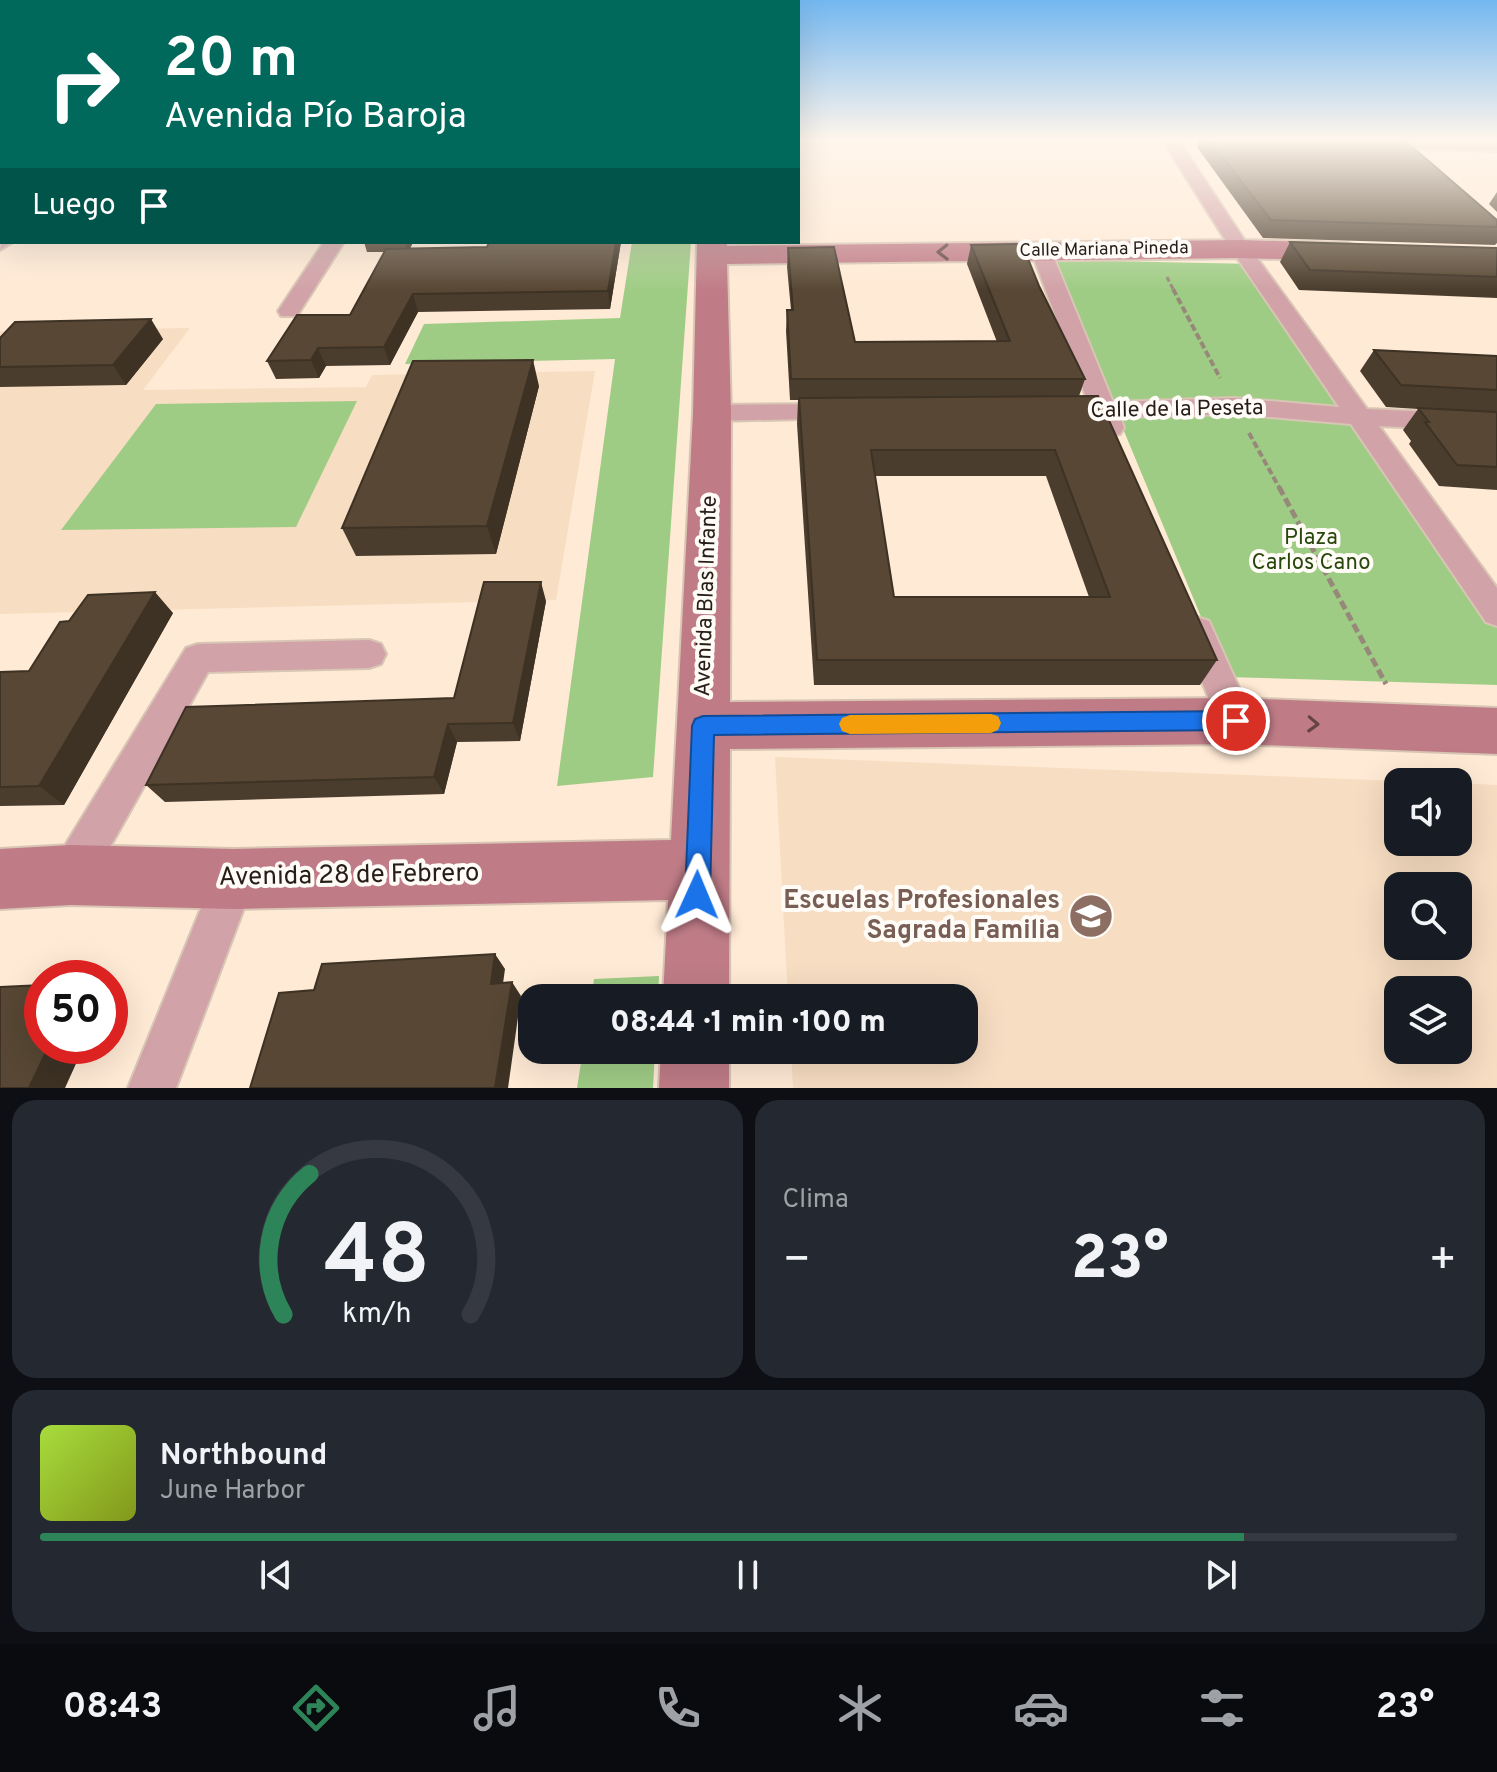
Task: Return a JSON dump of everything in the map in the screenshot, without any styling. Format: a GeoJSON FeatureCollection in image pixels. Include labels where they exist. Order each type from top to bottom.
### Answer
{"type":"FeatureCollection","features":[{"type":"Feature","properties":{"kind":"street"},"geometry":{"type":"LineString","coordinates":[[1205,189],[1241,249],[1497,613]]}},
{"type":"Feature","properties":{"kind":"street"},"geometry":{"type":"LineString","coordinates":[[289,311],[333,244]]}},
{"type":"Feature","properties":{"kind":"street","name":"Calle Mariana Pineda"},"geometry":{"type":"LineString","coordinates":[[712,248],[1241,249],[1376,253]]}},
{"type":"Feature","properties":{"kind":"street","name":"Avenida Blas Infante"},"geometry":{"type":"LineString","coordinates":[[696,984],[712,413],[712,248]]}},
{"type":"Feature","properties":{"kind":"street"},"geometry":{"type":"LineString","coordinates":[[1041,251],[1122,454]]}},
{"type":"Feature","properties":{"kind":"street","name":"Calle de la Peseta"},"geometry":{"type":"LineString","coordinates":[[1041,412],[1234,406],[1359,417],[1497,423]]}},
{"type":"Feature","properties":{"kind":"street"},"geometry":{"type":"LineString","coordinates":[[712,413],[869,412]]}},
{"type":"Feature","properties":{"kind":"street"},"geometry":{"type":"LineString","coordinates":[[1188,608],[1236,721]]}},
{"type":"Feature","properties":{"kind":"street"},"geometry":{"type":"LineString","coordinates":[[71,875],[198,658],[369,654]]}},
{"type":"Feature","properties":{"kind":"street"},"geometry":{"type":"LineString","coordinates":[[703,726],[1236,721],[1497,731]]}},
{"type":"Feature","properties":{"kind":"street","name":"Avenida 28 de Febrero"},"geometry":{"type":"LineString","coordinates":[[0,879],[71,875],[234,879],[698,869]]}},
{"type":"Feature","properties":{"kind":"street"},"geometry":{"type":"LineString","coordinates":[[152,1088],[234,879]]}},
{"type":"Feature","properties":{"kind":"street"},"geometry":{"type":"LineString","coordinates":[[694,1088],[695,1064]]}},
{"type":"Feature","properties":{"kind":"path"},"geometry":{"type":"LineString","coordinates":[[1152,250],[1409,727]]}},
{"type":"Feature","properties":{"kind":"shaded area"},"geometry":{"type":"Polygon","coordinates":[[[190,328],[143,390],[366,387],[372,375],[595,371],[556,600],[0,614],[0,331],[190,328]]]}},
{"type":"Feature","properties":{"kind":"shaded area","name":"Escuelas Profesionales Sagrada Familia"},"geometry":{"type":"Polygon","coordinates":[[[775,757],[1384,780],[1384,856],[1472,856],[1472,784],[1497,785],[1497,1088],[793,1088],[792,1064],[978,1064],[978,984],[787,984],[775,757]]]}},
{"type":"Feature","properties":{"kind":"green space"},"geometry":{"type":"Polygon","coordinates":[[[632,244],[691,244],[653,777],[557,786],[615,359],[405,364],[424,324],[620,318],[632,244]]]}},
{"type":"Feature","properties":{"kind":"green space","name":"Plaza Carlos Cano"},"geometry":{"type":"Polygon","coordinates":[[[1053,260],[1257,264],[1497,587],[1497,685],[1226,677],[1053,260]]]}},
{"type":"Feature","properties":{"kind":"green space"},"geometry":{"type":"Polygon","coordinates":[[[357,401],[296,527],[61,530],[156,404],[357,401]]]}},
{"type":"Feature","properties":{"kind":"green space"},"geometry":{"type":"Polygon","coordinates":[[[659,976],[659,984],[593,984],[594,979],[659,976]]]}},
{"type":"Feature","properties":{"kind":"green space"},"geometry":{"type":"Polygon","coordinates":[[[581,1064],[654,1064],[653,1088],[577,1088],[581,1064]]]}},
{"type":"Feature","properties":{"kind":"building"},"geometry":{"type":"Polygon","coordinates":[[[1247,189],[1461,189],[1497,220],[1497,227],[1271,220],[1247,189]]]}},
{"type":"Feature","properties":{"kind":"building"},"geometry":{"type":"Polygon","coordinates":[[[1290,242],[1497,248],[1497,277],[1310,270],[1290,242]]]}},
{"type":"Feature","properties":{"kind":"building"},"geometry":{"type":"Polygon","coordinates":[[[488,244],[616,244],[608,291],[413,294],[384,347],[318,348],[311,360],[267,361],[297,315],[350,315],[386,249],[487,247],[488,244]]]}},
{"type":"Feature","properties":{"kind":"building"},"geometry":{"type":"Polygon","coordinates":[[[1022,244],[1085,379],[791,379],[787,310],[793,310],[788,248],[834,247],[855,342],[1010,341],[971,245],[1022,244]]]}},
{"type":"Feature","properties":{"kind":"building"},"geometry":{"type":"Polygon","coordinates":[[[151,319],[113,365],[0,367],[0,338],[15,322],[151,319]]]}},
{"type":"Feature","properties":{"kind":"building"},"geometry":{"type":"Polygon","coordinates":[[[1374,350],[1497,356],[1497,390],[1401,385],[1374,350]]]}},
{"type":"Feature","properties":{"kind":"building"},"geometry":{"type":"Polygon","coordinates":[[[533,360],[487,526],[342,528],[413,361],[533,360]]]}},
{"type":"Feature","properties":{"kind":"building"},"geometry":{"type":"Polygon","coordinates":[[[1098,396],[1217,660],[817,660],[799,398],[1098,396]],[[871,450],[894,597],[1110,597],[1055,450],[871,450]]]}},
{"type":"Feature","properties":{"kind":"building"},"geometry":{"type":"Polygon","coordinates":[[[1418,408],[1497,412],[1497,467],[1457,465],[1418,408]]]}},
{"type":"Feature","properties":{"kind":"building"},"geometry":{"type":"Polygon","coordinates":[[[484,582],[541,582],[513,723],[448,724],[434,777],[146,785],[186,707],[454,698],[484,582]]]}},
{"type":"Feature","properties":{"kind":"building"},"geometry":{"type":"Polygon","coordinates":[[[155,592],[39,786],[0,787],[0,672],[29,671],[60,622],[69,621],[88,595],[155,592]]]}},
{"type":"Feature","properties":{"kind":"building"},"geometry":{"type":"Polygon","coordinates":[[[495,954],[491,984],[512,982],[495,1088],[250,1088],[279,993],[314,990],[322,964],[495,954]]]}},
{"type":"Feature","properties":{"kind":"building"},"geometry":{"type":"Polygon","coordinates":[[[24,986],[24,1064],[40,1064],[29,1088],[0,1088],[0,987],[24,986]]]}},
{"type":"Feature","properties":{"kind":"slow traffic"},"geometry":{"type":"LineString","coordinates":[[850,724],[991,723]]}},
{"type":"Feature","properties":{"kind":"place","name":"Escuelas Profesionales Sagrada Familia"},"geometry":{"type":"Point","coordinates":[1091,916]}},
{"type":"Feature","properties":{"kind":"route"},"geometry":{"type":"LineString","coordinates":[[697,895],[703,726],[1236,721]]}}]}
